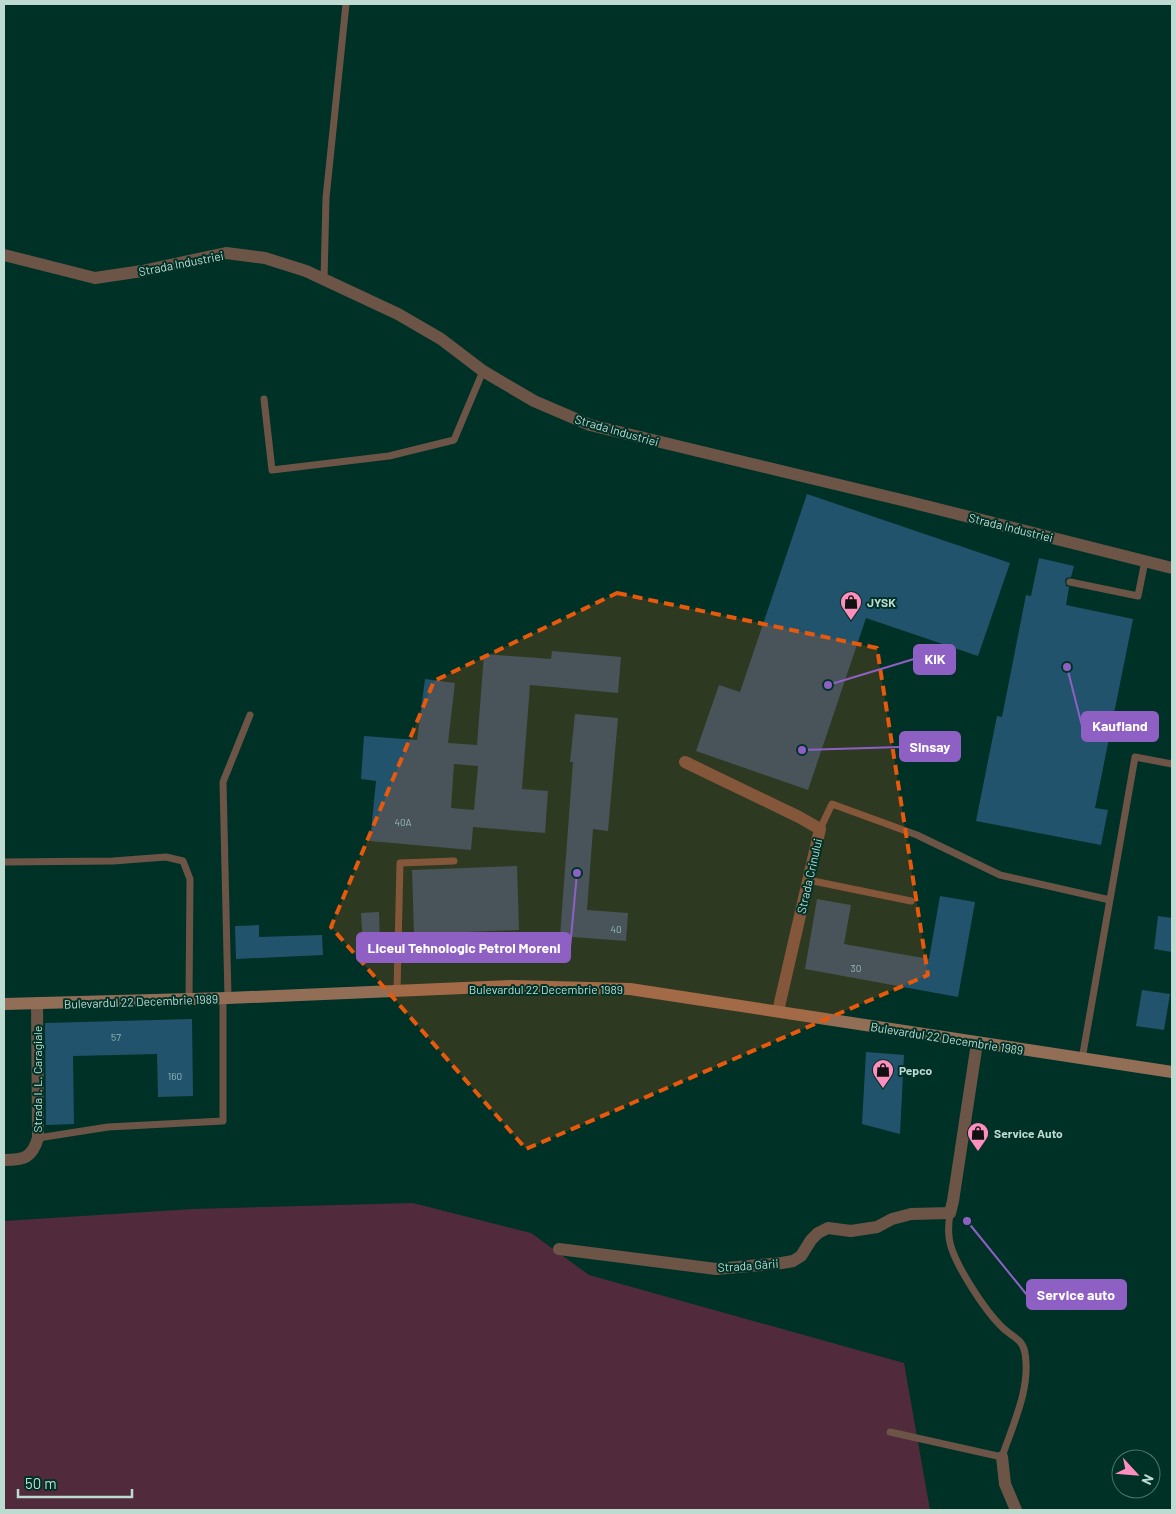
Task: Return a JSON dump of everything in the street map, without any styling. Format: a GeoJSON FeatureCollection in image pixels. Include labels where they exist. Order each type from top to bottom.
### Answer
{"type":"FeatureCollection","features":[{"type":"Feature","properties":{"kind":"main road","name":"Bulevardul 22 Decembrie 1989"},"geometry":{"type":"LineString","coordinates":[[4,1004],[225,998],[511,986],[630,989],[1172,1072]]}},
{"type":"Feature","properties":{"kind":"street","name":"Strada Industriei"},"geometry":{"type":"LineString","coordinates":[[4,255],[95,278],[142,271],[226,253],[265,258],[306,271],[398,314],[441,339],[483,370],[534,401],[590,425],[1172,568]]}},
{"type":"Feature","properties":{"kind":"street","name":"Strada Crinului"},"geometry":{"type":"LineString","coordinates":[[686,762],[799,816],[820,829],[778,1011]]}},
{"type":"Feature","properties":{"kind":"street","name":"Strada I. L. Caragiale"},"geometry":{"type":"LineString","coordinates":[[4,1160],[25,1157],[31,1154],[38,1138],[37,1003]]}},
{"type":"Feature","properties":{"kind":"street"},"geometry":{"type":"LineString","coordinates":[[950,1213],[977,1043]]}},
{"type":"Feature","properties":{"kind":"street","name":"Strada Gării"},"geometry":{"type":"LineString","coordinates":[[559,1249],[716,1269],[782,1263],[793,1261],[801,1256],[814,1237],[828,1228],[851,1231],[877,1227],[892,1219],[911,1214],[950,1213]]}},
{"type":"Feature","properties":{"kind":"street"},"geometry":{"type":"LineString","coordinates":[[1002,1456],[1005,1484],[1016,1510]]}},
{"type":"Feature","properties":{"kind":"lane"},"geometry":{"type":"LineString","coordinates":[[324,280],[326,198],[346,4]]}},
{"type":"Feature","properties":{"kind":"lane"},"geometry":{"type":"LineString","coordinates":[[264,399],[272,470],[389,456],[454,440],[483,370]]}},
{"type":"Feature","properties":{"kind":"lane"},"geometry":{"type":"LineString","coordinates":[[1070,582],[1138,596],[1145,561]]}},
{"type":"Feature","properties":{"kind":"lane"},"geometry":{"type":"LineString","coordinates":[[38,1138],[108,1127],[223,1121],[225,998],[222,782],[250,715]]}},
{"type":"Feature","properties":{"kind":"lane"},"geometry":{"type":"LineString","coordinates":[[1082,1059],[1134,757],[1172,764]]}},
{"type":"Feature","properties":{"kind":"lane"},"geometry":{"type":"LineString","coordinates":[[820,829],[832,804],[917,835],[1000,876],[1110,900]]}},
{"type":"Feature","properties":{"kind":"lane"},"geometry":{"type":"LineString","coordinates":[[4,862],[113,861],[166,857],[183,861],[190,879],[189,999]]}},
{"type":"Feature","properties":{"kind":"lane"},"geometry":{"type":"LineString","coordinates":[[397,991],[400,863],[454,861]]}},
{"type":"Feature","properties":{"kind":"lane"},"geometry":{"type":"LineString","coordinates":[[808,880],[912,901]]}},
{"type":"Feature","properties":{"kind":"lane"},"geometry":{"type":"LineString","coordinates":[[890,1432],[1002,1456],[1021,1401],[1026,1372],[1023,1346],[1018,1338],[1004,1329],[992,1317],[959,1265],[949,1238],[950,1213]]}},
{"type":"Feature","properties":{"kind":"highlighted area"},"geometry":{"type":"Polygon","coordinates":[[[617,593],[877,648],[928,975],[526,1149],[331,927],[434,681],[617,593]]]}},
{"type":"Feature","properties":{"kind":"shaded area"},"geometry":{"type":"Polygon","coordinates":[[[413,1203],[531,1233],[589,1275],[904,1363],[930,1510],[4,1510],[4,1221],[193,1209],[413,1203]]]}},
{"type":"Feature","properties":{"kind":"building"},"geometry":{"type":"Polygon","coordinates":[[[807,494],[1010,563],[978,656],[866,618],[808,790],[696,751],[719,685],[740,692],[807,494]]]}},
{"type":"Feature","properties":{"kind":"building"},"geometry":{"type":"Polygon","coordinates":[[[1039,558],[1074,566],[1071,577],[1066,578],[1065,581],[1066,586],[1069,587],[1066,605],[1133,619],[1095,808],[1108,810],[1101,845],[976,821],[997,716],[1002,717],[1026,595],[1031,596],[1039,558]]]}},
{"type":"Feature","properties":{"kind":"building"},"geometry":{"type":"Polygon","coordinates":[[[552,651],[621,657],[618,693],[530,685],[522,789],[548,791],[545,833],[473,827],[471,850],[370,841],[376,781],[361,779],[364,736],[417,740],[425,679],[455,683],[448,743],[477,745],[484,654],[551,659],[552,651]],[[454,764],[451,808],[474,810],[478,766],[454,764]]]}},
{"type":"Feature","properties":{"kind":"building"},"geometry":{"type":"Polygon","coordinates":[[[575,714],[618,718],[608,831],[593,829],[587,910],[628,913],[626,941],[560,936],[573,762],[570,762],[575,714]]]}},
{"type":"Feature","properties":{"kind":"building"},"geometry":{"type":"Polygon","coordinates":[[[517,866],[519,930],[414,934],[412,870],[517,866]]]}},
{"type":"Feature","properties":{"kind":"building"},"geometry":{"type":"Polygon","coordinates":[[[940,896],[975,902],[958,997],[805,969],[817,899],[851,905],[844,944],[929,959],[940,896]]]}},
{"type":"Feature","properties":{"kind":"building"},"geometry":{"type":"Polygon","coordinates":[[[379,912],[380,945],[363,946],[361,913],[379,912]]]}},
{"type":"Feature","properties":{"kind":"building"},"geometry":{"type":"Polygon","coordinates":[[[1158,916],[1172,918],[1172,952],[1154,949],[1158,916]]]}},
{"type":"Feature","properties":{"kind":"building"},"geometry":{"type":"Polygon","coordinates":[[[259,925],[259,937],[322,935],[323,955],[236,959],[235,926],[259,925]]]}},
{"type":"Feature","properties":{"kind":"building"},"geometry":{"type":"Polygon","coordinates":[[[1142,990],[1170,994],[1164,1030],[1136,1026],[1142,990]]]}},
{"type":"Feature","properties":{"kind":"building"},"geometry":{"type":"Polygon","coordinates":[[[192,1019],[193,1096],[158,1097],[157,1054],[73,1056],[74,1124],[46,1125],[45,1023],[192,1019]]]}},
{"type":"Feature","properties":{"kind":"building","name":"Pepco"},"geometry":{"type":"Polygon","coordinates":[[[866,1052],[904,1055],[900,1134],[862,1124],[866,1052]]]}},
{"type":"Feature","properties":{"kind":"place","name":"JYSK"},"geometry":{"type":"Point","coordinates":[851,621]}},
{"type":"Feature","properties":{"kind":"place","name":"Kaufland"},"geometry":{"type":"Point","coordinates":[1067,667]}},
{"type":"Feature","properties":{"kind":"place","name":"KiK"},"geometry":{"type":"Point","coordinates":[828,685]}},
{"type":"Feature","properties":{"kind":"place","name":"Sinsay"},"geometry":{"type":"Point","coordinates":[802,750]}},
{"type":"Feature","properties":{"kind":"place","name":"Liceul Tehnologic Petrol Moreni"},"geometry":{"type":"Point","coordinates":[577,873]}},
{"type":"Feature","properties":{"kind":"place","name":"Pepco"},"geometry":{"type":"Point","coordinates":[883,1089]}},
{"type":"Feature","properties":{"kind":"place","name":"Service Auto"},"geometry":{"type":"Point","coordinates":[978,1152]}},
{"type":"Feature","properties":{"kind":"place","name":"Service auto"},"geometry":{"type":"Point","coordinates":[967,1221]}}]}
